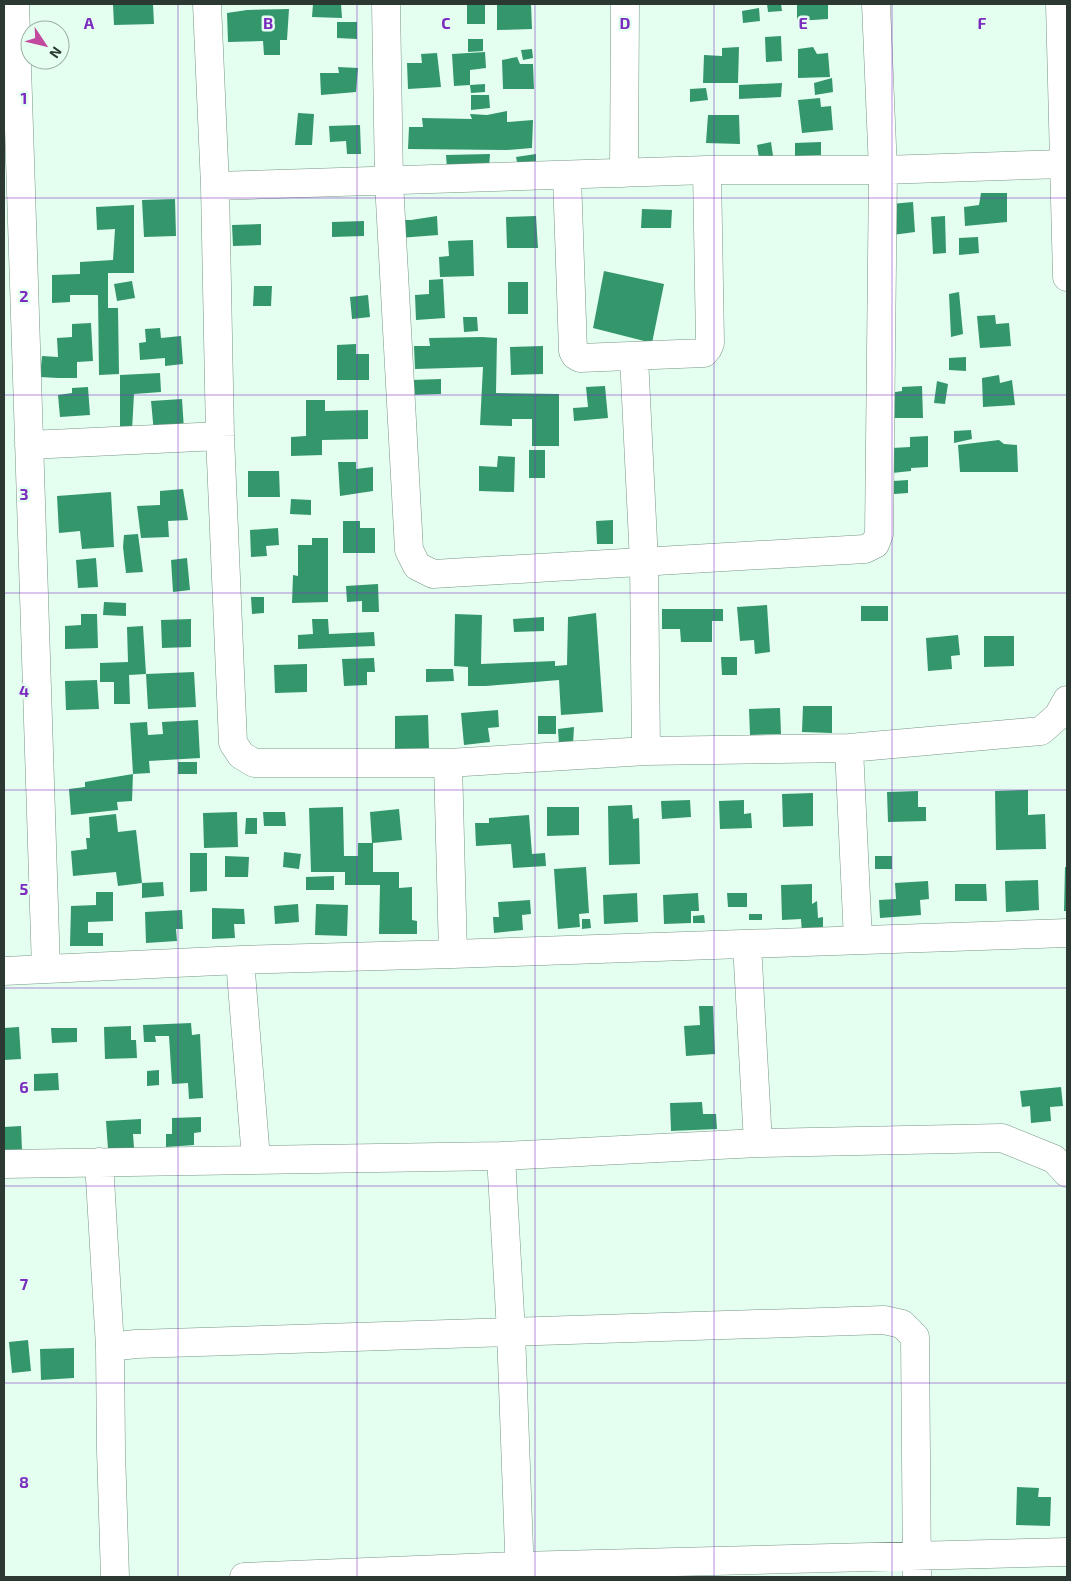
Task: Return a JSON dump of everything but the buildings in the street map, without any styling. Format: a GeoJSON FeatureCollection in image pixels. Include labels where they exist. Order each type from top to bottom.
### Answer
{"type":"FeatureCollection","features":[{"type":"Feature","properties":{"kind":"street"},"geometry":{"type":"LineString","coordinates":[[15,4],[46,969]]}},
{"type":"Feature","properties":{"kind":"street"},"geometry":{"type":"LineString","coordinates":[[207,4],[215,186],[220,436],[233,742],[241,755],[254,763],[448,763],[646,751],[849,748],[1040,731],[1058,716],[1067,700]]}},
{"type":"Feature","properties":{"kind":"street"},"geometry":{"type":"LineString","coordinates":[[386,4],[389,182],[409,550],[417,566],[433,574],[866,549],[875,544],[879,534],[883,170],[876,4]]}},
{"type":"Feature","properties":{"kind":"street"},"geometry":{"type":"LineString","coordinates":[[624,173],[625,4]]}},
{"type":"Feature","properties":{"kind":"street"},"geometry":{"type":"LineString","coordinates":[[1060,4],[1067,277]]}},
{"type":"Feature","properties":{"kind":"street"},"geometry":{"type":"LineString","coordinates":[[215,186],[389,182],[707,170],[883,170],[1064,164]]}},
{"type":"Feature","properties":{"kind":"street"},"geometry":{"type":"LineString","coordinates":[[567,176],[572,351],[580,358],[634,357],[704,353],[710,343],[707,170]]}},
{"type":"Feature","properties":{"kind":"street"},"geometry":{"type":"LineString","coordinates":[[634,357],[644,562],[646,751]]}},
{"type":"Feature","properties":{"kind":"street"},"geometry":{"type":"LineString","coordinates":[[29,445],[220,436]]}},
{"type":"Feature","properties":{"kind":"street"},"geometry":{"type":"LineString","coordinates":[[849,748],[858,940]]}},
{"type":"Feature","properties":{"kind":"street"},"geometry":{"type":"LineString","coordinates":[[448,763],[453,954]]}},
{"type":"Feature","properties":{"kind":"street"},"geometry":{"type":"LineString","coordinates":[[4,970],[240,960],[1067,932]]}},
{"type":"Feature","properties":{"kind":"street"},"geometry":{"type":"LineString","coordinates":[[747,944],[758,1143]]}},
{"type":"Feature","properties":{"kind":"street"},"geometry":{"type":"LineString","coordinates":[[240,960],[256,1159]]}},
{"type":"Feature","properties":{"kind":"street"},"geometry":{"type":"LineString","coordinates":[[4,1164],[500,1156],[758,1143],[1002,1138],[1054,1159],[1067,1173]]}},
{"type":"Feature","properties":{"kind":"street"},"geometry":{"type":"LineString","coordinates":[[500,1156],[511,1332],[519,1572]]}},
{"type":"Feature","properties":{"kind":"street"},"geometry":{"type":"LineString","coordinates":[[99,1162],[110,1347],[115,1577]]}},
{"type":"Feature","properties":{"kind":"street"},"geometry":{"type":"LineString","coordinates":[[110,1347],[145,1344],[884,1320],[902,1324],[915,1337],[917,1566]]}},
{"type":"Feature","properties":{"kind":"street"},"geometry":{"type":"LineString","coordinates":[[244,1577],[917,1566],[1067,1552]]}}]}
